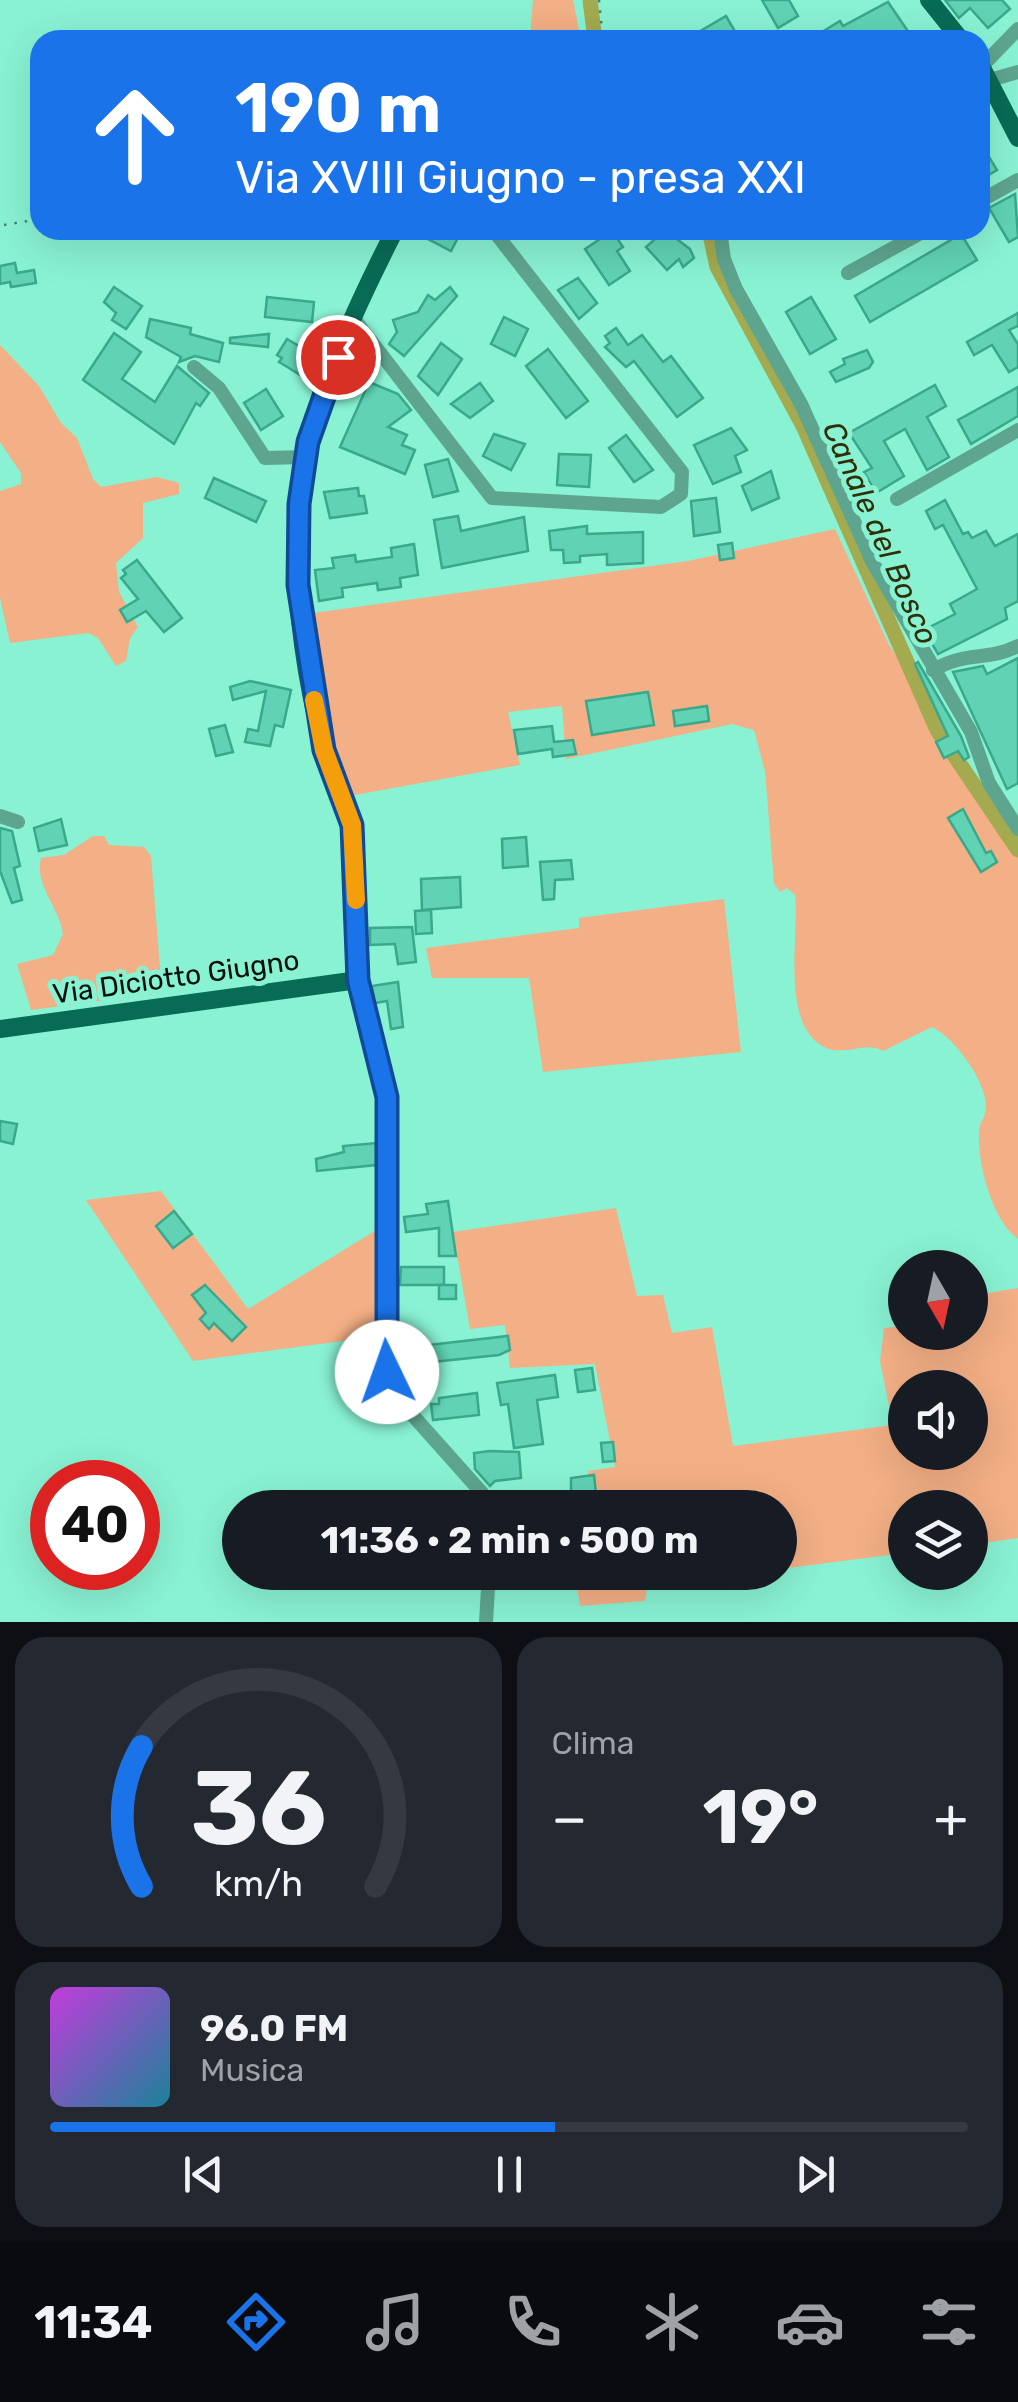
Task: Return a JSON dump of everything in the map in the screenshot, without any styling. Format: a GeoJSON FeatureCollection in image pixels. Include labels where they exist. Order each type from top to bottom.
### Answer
{"type":"FeatureCollection","features":[{"type":"Feature","properties":{"kind":"main road"},"geometry":{"type":"LineString","coordinates":[[930,0],[953,30]]}},
{"type":"Feature","properties":{"kind":"main road"},"geometry":{"type":"LineString","coordinates":[[990,86],[1018,138]]}},
{"type":"Feature","properties":{"kind":"main road"},"geometry":{"type":"LineString","coordinates":[[358,980],[352,825],[324,750],[298,585],[298,522],[306,456],[320,398],[390,240]]}},
{"type":"Feature","properties":{"kind":"main road","name":"Via Diciotto Giugno"},"geometry":{"type":"LineString","coordinates":[[0,1028],[358,980]]}},
{"type":"Feature","properties":{"kind":"street"},"geometry":{"type":"LineString","coordinates":[[990,64],[1018,29]]}},
{"type":"Feature","properties":{"kind":"street"},"geometry":{"type":"LineString","coordinates":[[990,73],[1018,72]]}},
{"type":"Feature","properties":{"kind":"street"},"geometry":{"type":"LineString","coordinates":[[990,195],[1018,180]]}},
{"type":"Feature","properties":{"kind":"street"},"geometry":{"type":"LineString","coordinates":[[354,319],[492,498],[661,507],[681,494],[682,472],[500,240]]}},
{"type":"Feature","properties":{"kind":"street"},"geometry":{"type":"LineString","coordinates":[[721,240],[736,289],[801,404],[873,563],[971,732],[989,783],[1018,829]]}},
{"type":"Feature","properties":{"kind":"street"},"geometry":{"type":"LineString","coordinates":[[848,273],[908,240]]}},
{"type":"Feature","properties":{"kind":"street"},"geometry":{"type":"LineString","coordinates":[[194,367],[219,388],[265,458],[306,456]]}},
{"type":"Feature","properties":{"kind":"street"},"geometry":{"type":"LineString","coordinates":[[896,499],[1018,430]]}},
{"type":"Feature","properties":{"kind":"street"},"geometry":{"type":"LineString","coordinates":[[932,670],[956,657],[1001,654],[1018,646]]}},
{"type":"Feature","properties":{"kind":"street"},"geometry":{"type":"LineString","coordinates":[[0,816],[18,822]]}},
{"type":"Feature","properties":{"kind":"street"},"geometry":{"type":"LineString","coordinates":[[358,980],[387,1097],[387,1372],[408,1410],[479,1490]]}},
{"type":"Feature","properties":{"kind":"street"},"geometry":{"type":"LineString","coordinates":[[486,1622],[488,1590]]}},
{"type":"Feature","properties":{"kind":"path"},"geometry":{"type":"LineString","coordinates":[[599,0],[602,30]]}},
{"type":"Feature","properties":{"kind":"path"},"geometry":{"type":"LineString","coordinates":[[4,224],[30,220]]}},
{"type":"Feature","properties":{"kind":"shaded area"},"geometry":{"type":"Polygon","coordinates":[[[533,0],[573,0],[579,30],[531,30],[533,0]]]}},
{"type":"Feature","properties":{"kind":"shaded area"},"geometry":{"type":"Polygon","coordinates":[[[0,345],[39,386],[61,423],[77,438],[93,479],[101,487],[157,477],[179,483],[179,494],[143,503],[143,538],[116,563],[119,592],[138,627],[130,638],[126,661],[116,666],[98,638],[88,633],[10,643],[0,598],[0,491],[21,484],[21,473],[0,442],[0,345]]]}},
{"type":"Feature","properties":{"kind":"shaded area"},"geometry":{"type":"Polygon","coordinates":[[[835,529],[889,645],[943,722],[982,808],[1018,857],[1018,1239],[1001,1219],[984,1174],[979,1131],[985,1098],[976,1074],[950,1040],[932,1027],[883,1051],[870,1047],[836,1050],[813,1039],[803,1023],[795,980],[795,895],[787,888],[780,892],[774,883],[765,771],[754,730],[732,724],[566,759],[562,706],[508,712],[520,765],[344,797],[325,736],[306,614],[688,561],[835,529]]]}},
{"type":"Feature","properties":{"kind":"shaded area"},"geometry":{"type":"Polygon","coordinates":[[[93,836],[104,836],[109,845],[144,847],[151,856],[162,993],[31,1010],[17,964],[53,955],[63,934],[41,877],[41,858],[64,855],[93,836]]]}},
{"type":"Feature","properties":{"kind":"shaded area"},"geometry":{"type":"Polygon","coordinates":[[[724,899],[741,1052],[543,1072],[529,978],[432,978],[426,948],[579,928],[579,918],[724,899]]]}},
{"type":"Feature","properties":{"kind":"shaded area"},"geometry":{"type":"Polygon","coordinates":[[[161,1191],[248,1309],[391,1221],[388,1335],[193,1361],[86,1200],[161,1191]]]}},
{"type":"Feature","properties":{"kind":"shaded area"},"geometry":{"type":"Polygon","coordinates":[[[616,1208],[637,1296],[663,1295],[672,1333],[712,1327],[733,1446],[888,1426],[888,1470],[988,1470],[988,1370],[888,1370],[888,1400],[880,1361],[884,1328],[888,1328],[888,1350],[988,1350],[988,1293],[1018,1288],[1018,1538],[988,1542],[988,1490],[888,1490],[888,1555],[797,1567],[797,1490],[589,1490],[588,1471],[615,1467],[595,1364],[510,1368],[505,1325],[470,1329],[453,1232],[616,1208]]]}},
{"type":"Feature","properties":{"kind":"shaded area"},"geometry":{"type":"Polygon","coordinates":[[[578,1590],[647,1590],[645,1601],[580,1606],[578,1590]]]}},
{"type":"Feature","properties":{"kind":"building"},"geometry":{"type":"Polygon","coordinates":[[[762,0],[789,0],[798,16],[778,28],[762,0]]]}},
{"type":"Feature","properties":{"kind":"building"},"geometry":{"type":"Polygon","coordinates":[[[945,0],[1002,0],[1010,9],[988,28],[970,8],[959,18],[945,0]]]}},
{"type":"Feature","properties":{"kind":"building"},"geometry":{"type":"Polygon","coordinates":[[[888,2],[907,30],[825,30],[840,21],[843,26],[888,2]]]}},
{"type":"Feature","properties":{"kind":"building"},"geometry":{"type":"Polygon","coordinates":[[[726,16],[734,30],[702,30],[726,16]]]}},
{"type":"Feature","properties":{"kind":"building"},"geometry":{"type":"Polygon","coordinates":[[[1015,194],[1018,237],[1009,242],[990,207],[1015,194]]]}},
{"type":"Feature","properties":{"kind":"building"},"geometry":{"type":"Polygon","coordinates":[[[430,240],[457,240],[451,251],[430,240]]]}},
{"type":"Feature","properties":{"kind":"building"},"geometry":{"type":"Polygon","coordinates":[[[598,240],[618,240],[623,247],[617,251],[630,271],[609,285],[585,249],[598,240]]]}},
{"type":"Feature","properties":{"kind":"building"},"geometry":{"type":"Polygon","coordinates":[[[654,240],[678,240],[694,258],[683,267],[679,259],[667,270],[646,247],[654,240]]]}},
{"type":"Feature","properties":{"kind":"building"},"geometry":{"type":"Polygon","coordinates":[[[951,240],[965,240],[977,260],[870,322],[855,296],[951,240]]]}},
{"type":"Feature","properties":{"kind":"building"},"geometry":{"type":"Polygon","coordinates":[[[15,263],[17,273],[34,270],[36,283],[11,287],[10,282],[0,284],[0,266],[15,263]]]}},
{"type":"Feature","properties":{"kind":"building"},"geometry":{"type":"Polygon","coordinates":[[[578,278],[597,303],[579,319],[558,290],[578,278]]]}},
{"type":"Feature","properties":{"kind":"building"},"geometry":{"type":"Polygon","coordinates":[[[114,287],[142,306],[126,329],[112,320],[116,313],[104,302],[114,287]]]}},
{"type":"Feature","properties":{"kind":"building"},"geometry":{"type":"Polygon","coordinates":[[[450,287],[457,296],[404,356],[389,344],[397,332],[393,320],[418,312],[428,295],[435,300],[450,287]]]}},
{"type":"Feature","properties":{"kind":"building"},"geometry":{"type":"Polygon","coordinates":[[[267,297],[314,302],[312,322],[265,317],[267,297]]]}},
{"type":"Feature","properties":{"kind":"building"},"geometry":{"type":"Polygon","coordinates":[[[811,297],[836,339],[810,354],[786,312],[811,297]]]}},
{"type":"Feature","properties":{"kind":"building"},"geometry":{"type":"Polygon","coordinates":[[[1018,313],[1018,326],[1009,330],[1018,344],[1018,367],[1009,372],[992,345],[974,355],[967,342],[1018,313]]]}},
{"type":"Feature","properties":{"kind":"building"},"geometry":{"type":"Polygon","coordinates":[[[504,317],[528,329],[515,356],[491,344],[504,317]]]}},
{"type":"Feature","properties":{"kind":"building"},"geometry":{"type":"Polygon","coordinates":[[[150,319],[191,328],[190,334],[223,343],[219,362],[195,356],[179,362],[181,357],[146,337],[150,319]]]}},
{"type":"Feature","properties":{"kind":"building"},"geometry":{"type":"Polygon","coordinates":[[[616,328],[628,345],[642,335],[663,362],[671,356],[703,398],[677,417],[634,361],[626,367],[605,347],[610,343],[605,336],[616,328]]]}},
{"type":"Feature","properties":{"kind":"building"},"geometry":{"type":"Polygon","coordinates":[[[114,333],[141,352],[122,379],[155,402],[177,366],[209,393],[200,406],[196,403],[174,444],[83,380],[114,333]]]}},
{"type":"Feature","properties":{"kind":"building"},"geometry":{"type":"Polygon","coordinates":[[[269,334],[268,347],[230,343],[230,338],[269,334]]]}},
{"type":"Feature","properties":{"kind":"building"},"geometry":{"type":"Polygon","coordinates":[[[287,339],[314,355],[302,376],[279,362],[282,358],[277,355],[287,339]]]}},
{"type":"Feature","properties":{"kind":"building"},"geometry":{"type":"Polygon","coordinates":[[[441,343],[462,359],[438,395],[418,376],[441,343]]]}},
{"type":"Feature","properties":{"kind":"building"},"geometry":{"type":"Polygon","coordinates":[[[548,349],[588,401],[566,418],[526,366],[548,349]]]}},
{"type":"Feature","properties":{"kind":"building"},"geometry":{"type":"Polygon","coordinates":[[[867,350],[873,362],[869,368],[836,382],[830,372],[845,364],[843,359],[867,350]]]}},
{"type":"Feature","properties":{"kind":"building"},"geometry":{"type":"Polygon","coordinates":[[[369,382],[398,394],[411,410],[388,427],[407,435],[402,445],[415,450],[405,474],[340,447],[369,382]]]}},
{"type":"Feature","properties":{"kind":"building"},"geometry":{"type":"Polygon","coordinates":[[[480,383],[493,401],[470,418],[451,404],[480,383]]]}},
{"type":"Feature","properties":{"kind":"building"},"geometry":{"type":"Polygon","coordinates":[[[935,385],[946,406],[927,417],[949,457],[927,470],[905,429],[884,441],[904,476],[876,493],[864,472],[872,468],[849,433],[935,385]]]}},
{"type":"Feature","properties":{"kind":"building"},"geometry":{"type":"Polygon","coordinates":[[[1018,387],[1018,416],[971,444],[958,420],[1018,387]]]}},
{"type":"Feature","properties":{"kind":"building"},"geometry":{"type":"Polygon","coordinates":[[[266,389],[283,416],[261,430],[244,403],[266,389]]]}},
{"type":"Feature","properties":{"kind":"building"},"geometry":{"type":"Polygon","coordinates":[[[731,428],[747,450],[735,456],[741,472],[713,484],[694,445],[731,428]]]}},
{"type":"Feature","properties":{"kind":"building"},"geometry":{"type":"Polygon","coordinates":[[[494,434],[525,444],[511,470],[483,456],[494,434]]]}},
{"type":"Feature","properties":{"kind":"building"},"geometry":{"type":"Polygon","coordinates":[[[626,435],[653,470],[634,482],[609,448],[626,435]]]}},
{"type":"Feature","properties":{"kind":"building"},"geometry":{"type":"Polygon","coordinates":[[[559,454],[591,455],[589,487],[557,485],[559,454]]]}},
{"type":"Feature","properties":{"kind":"building"},"geometry":{"type":"Polygon","coordinates":[[[448,459],[458,491],[433,497],[425,465],[448,459]]]}},
{"type":"Feature","properties":{"kind":"building"},"geometry":{"type":"Polygon","coordinates":[[[771,471],[779,498],[752,510],[742,486],[771,471]]]}},
{"type":"Feature","properties":{"kind":"building"},"geometry":{"type":"Polygon","coordinates":[[[214,478],[266,501],[256,522],[205,498],[214,478]]]}},
{"type":"Feature","properties":{"kind":"building"},"geometry":{"type":"Polygon","coordinates":[[[358,488],[367,513],[330,518],[324,492],[358,488]]]}},
{"type":"Feature","properties":{"kind":"building"},"geometry":{"type":"Polygon","coordinates":[[[716,498],[720,532],[694,536],[691,501],[716,498]]]}},
{"type":"Feature","properties":{"kind":"building"},"geometry":{"type":"Polygon","coordinates":[[[945,500],[963,534],[968,532],[972,538],[986,531],[995,546],[1018,534],[1018,601],[1005,608],[1007,619],[938,654],[924,630],[955,614],[950,604],[977,589],[943,525],[935,529],[926,511],[945,500]]]}},
{"type":"Feature","properties":{"kind":"building"},"geometry":{"type":"Polygon","coordinates":[[[458,516],[461,531],[524,517],[528,551],[442,568],[434,520],[458,516]]]}},
{"type":"Feature","properties":{"kind":"building"},"geometry":{"type":"Polygon","coordinates":[[[587,526],[587,534],[643,532],[643,563],[607,565],[607,554],[580,556],[580,562],[564,563],[563,550],[551,550],[549,531],[587,526]]]}},
{"type":"Feature","properties":{"kind":"building"},"geometry":{"type":"Polygon","coordinates":[[[732,543],[734,558],[720,560],[718,545],[732,543]]]}},
{"type":"Feature","properties":{"kind":"building"},"geometry":{"type":"Polygon","coordinates":[[[414,544],[418,575],[400,578],[401,587],[378,590],[377,583],[342,588],[343,597],[319,601],[315,570],[334,568],[332,558],[355,555],[356,562],[392,557],[391,548],[414,544]]]}},
{"type":"Feature","properties":{"kind":"building"},"geometry":{"type":"Polygon","coordinates":[[[137,560],[182,618],[164,632],[146,611],[127,622],[120,610],[138,599],[121,578],[126,574],[123,570],[137,560]]]}},
{"type":"Feature","properties":{"kind":"building"},"geometry":{"type":"Polygon","coordinates":[[[1018,658],[1018,783],[1007,789],[953,672],[983,666],[987,674],[1018,658]]]}},
{"type":"Feature","properties":{"kind":"building"},"geometry":{"type":"Polygon","coordinates":[[[918,662],[961,736],[969,757],[964,760],[958,751],[944,758],[936,742],[948,736],[915,664],[918,662]]]}},
{"type":"Feature","properties":{"kind":"building"},"geometry":{"type":"Polygon","coordinates":[[[250,681],[291,690],[283,727],[275,725],[270,746],[245,742],[248,729],[258,731],[266,691],[233,700],[230,687],[250,681]]]}},
{"type":"Feature","properties":{"kind":"building"},"geometry":{"type":"Polygon","coordinates":[[[648,692],[654,725],[592,735],[586,701],[648,692]]]}},
{"type":"Feature","properties":{"kind":"building"},"geometry":{"type":"Polygon","coordinates":[[[707,706],[709,721],[675,726],[673,711],[707,706]]]}},
{"type":"Feature","properties":{"kind":"building"},"geometry":{"type":"Polygon","coordinates":[[[225,725],[233,752],[216,756],[209,729],[225,725]]]}},
{"type":"Feature","properties":{"kind":"building"},"geometry":{"type":"Polygon","coordinates":[[[552,726],[554,742],[573,740],[576,754],[553,757],[552,749],[518,754],[514,730],[552,726]]]}},
{"type":"Feature","properties":{"kind":"building"},"geometry":{"type":"Polygon","coordinates":[[[963,809],[986,853],[991,851],[997,862],[981,872],[948,818],[963,809]]]}},
{"type":"Feature","properties":{"kind":"building"},"geometry":{"type":"Polygon","coordinates":[[[61,819],[67,845],[39,851],[34,828],[61,819]]]}},
{"type":"Feature","properties":{"kind":"building"},"geometry":{"type":"Polygon","coordinates":[[[0,828],[12,831],[20,866],[14,868],[22,900],[12,903],[0,871],[0,828]]]}},
{"type":"Feature","properties":{"kind":"building"},"geometry":{"type":"Polygon","coordinates":[[[526,837],[528,866],[503,868],[502,839],[526,837]]]}},
{"type":"Feature","properties":{"kind":"building"},"geometry":{"type":"Polygon","coordinates":[[[571,860],[573,879],[555,880],[554,899],[543,900],[540,862],[571,860]]]}},
{"type":"Feature","properties":{"kind":"building"},"geometry":{"type":"Polygon","coordinates":[[[460,877],[461,907],[422,910],[421,879],[460,877]]]}},
{"type":"Feature","properties":{"kind":"building"},"geometry":{"type":"Polygon","coordinates":[[[431,910],[432,933],[416,934],[415,911],[431,910]]]}},
{"type":"Feature","properties":{"kind":"building"},"geometry":{"type":"Polygon","coordinates":[[[412,927],[416,962],[398,964],[395,944],[370,945],[370,928],[412,927]]]}},
{"type":"Feature","properties":{"kind":"building"},"geometry":{"type":"Polygon","coordinates":[[[398,982],[403,1027],[391,1029],[387,1001],[375,1003],[372,986],[398,982]]]}},
{"type":"Feature","properties":{"kind":"building"},"geometry":{"type":"Polygon","coordinates":[[[0,1121],[17,1124],[13,1144],[0,1141],[0,1121]]]}},
{"type":"Feature","properties":{"kind":"building"},"geometry":{"type":"Polygon","coordinates":[[[376,1143],[376,1165],[317,1171],[316,1159],[344,1152],[343,1146],[376,1143]]]}},
{"type":"Feature","properties":{"kind":"building"},"geometry":{"type":"Polygon","coordinates":[[[448,1201],[456,1256],[439,1256],[439,1228],[406,1232],[404,1217],[428,1214],[426,1204],[448,1201]]]}},
{"type":"Feature","properties":{"kind":"building"},"geometry":{"type":"Polygon","coordinates":[[[174,1211],[192,1234],[173,1248],[156,1226],[174,1211]]]}},
{"type":"Feature","properties":{"kind":"building"},"geometry":{"type":"Polygon","coordinates":[[[401,1267],[444,1267],[444,1285],[400,1285],[401,1267]]]}},
{"type":"Feature","properties":{"kind":"building"},"geometry":{"type":"Polygon","coordinates":[[[205,1285],[246,1327],[232,1341],[214,1323],[209,1329],[200,1319],[206,1313],[192,1295],[205,1285]]]}},
{"type":"Feature","properties":{"kind":"building"},"geometry":{"type":"Polygon","coordinates":[[[439,1285],[456,1285],[456,1299],[439,1299],[439,1285]]]}},
{"type":"Feature","properties":{"kind":"building"},"geometry":{"type":"Polygon","coordinates":[[[508,1336],[510,1350],[499,1355],[403,1365],[402,1348],[508,1336]]]}},
{"type":"Feature","properties":{"kind":"building"},"geometry":{"type":"Polygon","coordinates":[[[592,1368],[595,1390],[578,1392],[575,1370],[592,1368]]]}},
{"type":"Feature","properties":{"kind":"building"},"geometry":{"type":"Polygon","coordinates":[[[555,1375],[558,1397],[537,1400],[543,1444],[514,1448],[508,1404],[501,1405],[497,1383],[555,1375]]]}},
{"type":"Feature","properties":{"kind":"building"},"geometry":{"type":"Polygon","coordinates":[[[477,1393],[479,1415],[433,1420],[431,1404],[439,1404],[439,1398],[477,1393]]]}},
{"type":"Feature","properties":{"kind":"building"},"geometry":{"type":"Polygon","coordinates":[[[613,1442],[615,1461],[603,1462],[601,1443],[613,1442]]]}},
{"type":"Feature","properties":{"kind":"building"},"geometry":{"type":"Polygon","coordinates":[[[519,1452],[521,1478],[495,1481],[490,1486],[475,1469],[474,1453],[519,1452]]]}},
{"type":"Feature","properties":{"kind":"building"},"geometry":{"type":"Polygon","coordinates":[[[594,1475],[596,1490],[571,1490],[571,1478],[594,1475]]]}},
{"type":"Feature","properties":{"kind":"waterway","name":"Canale del Bosco"},"geometry":{"type":"LineString","coordinates":[[590,0],[594,30]]}},
{"type":"Feature","properties":{"kind":"waterway","name":"Canale del Bosco"},"geometry":{"type":"LineString","coordinates":[[711,240],[717,267],[803,426],[937,730],[1018,850]]}},
{"type":"Feature","properties":{"kind":"slow traffic"},"geometry":{"type":"LineString","coordinates":[[314,700],[324,750],[352,825],[356,900]]}},
{"type":"Feature","properties":{"kind":"route"},"geometry":{"type":"LineString","coordinates":[[338,357],[320,398],[308,442],[296,540],[298,585],[324,750],[352,825],[358,980],[387,1097],[387,1372]]}}]}
